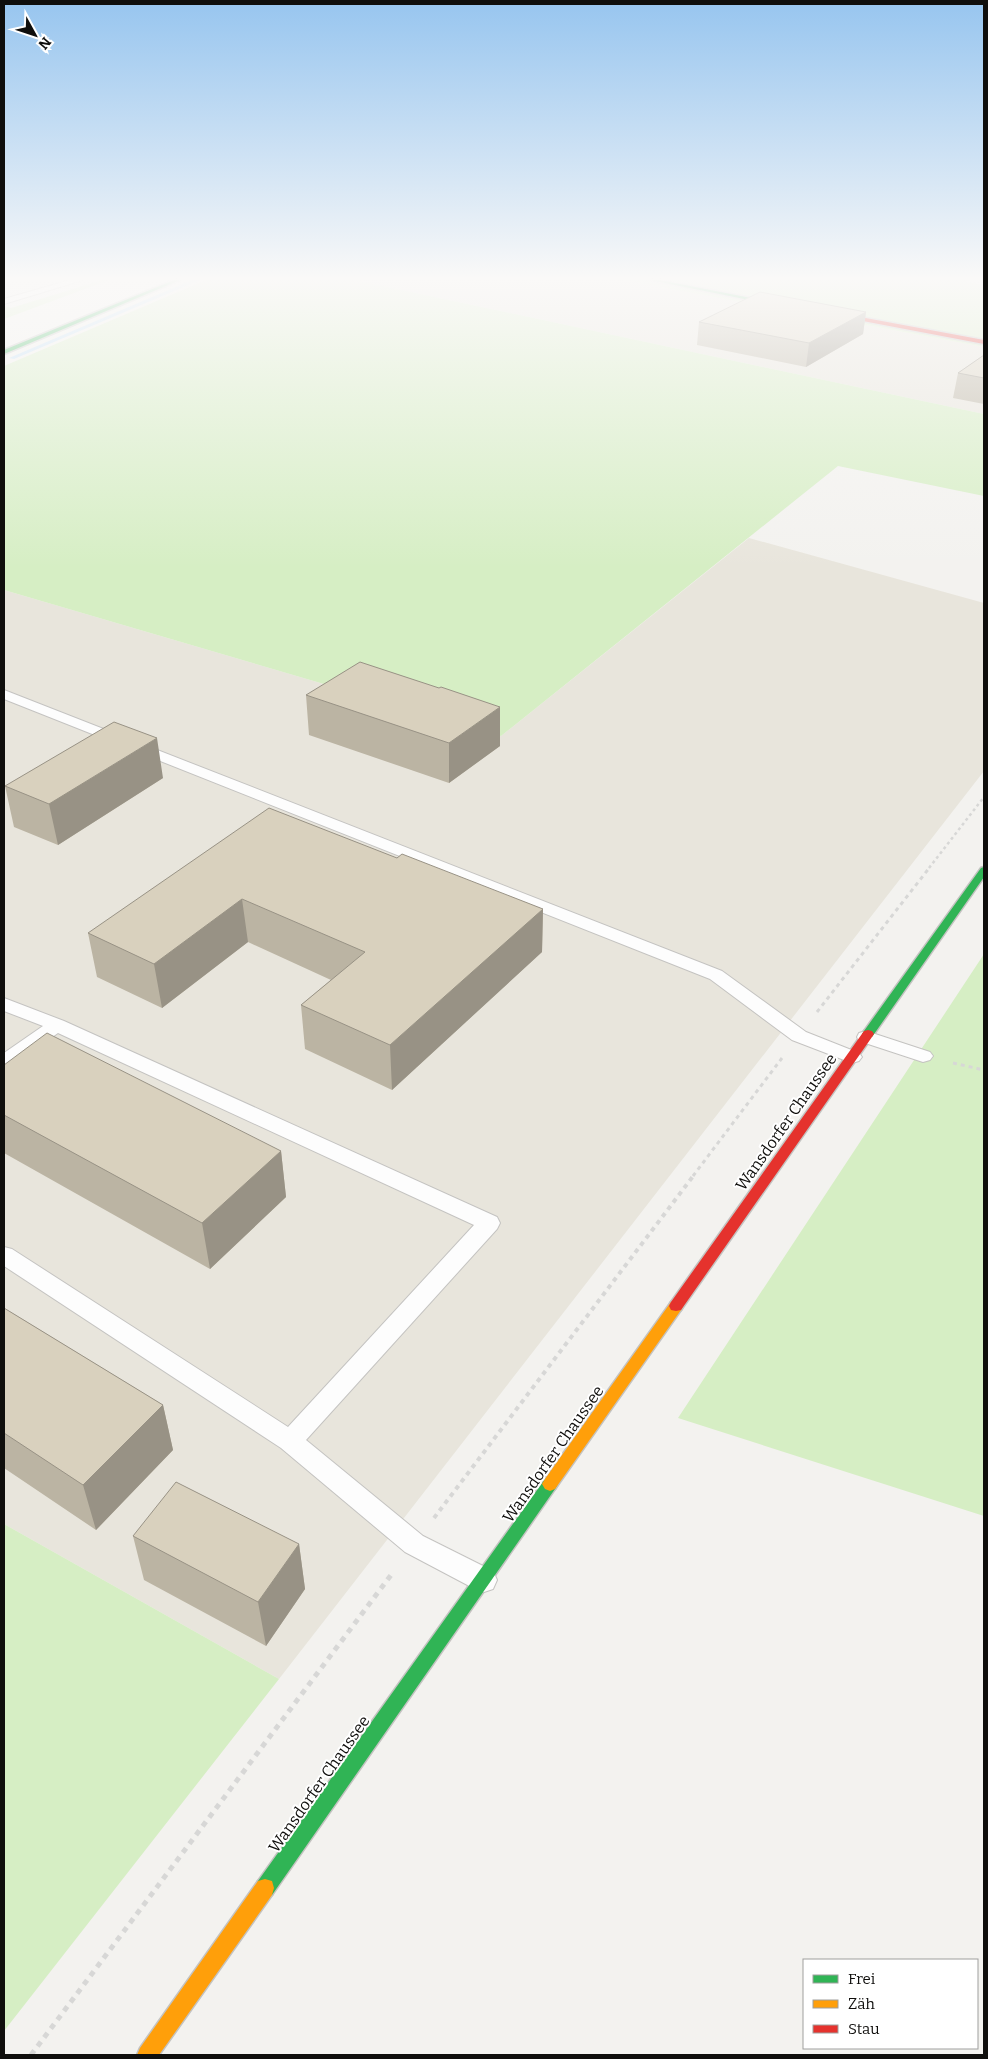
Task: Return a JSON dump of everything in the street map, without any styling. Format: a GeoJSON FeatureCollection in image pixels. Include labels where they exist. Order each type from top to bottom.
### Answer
{"type":"FeatureCollection","features":[{"type":"Feature","properties":{"kind":"street","name":"Wansdorfer Chaussee"},"geometry":{"type":"LineString","coordinates":[[147,2055],[984,870]]}},
{"type":"Feature","properties":{"kind":"lane"},"geometry":{"type":"LineString","coordinates":[[4,694],[716,975],[799,1036],[852,1057]]}},
{"type":"Feature","properties":{"kind":"lane"},"geometry":{"type":"LineString","coordinates":[[4,1004],[56,1025],[489,1223],[290,1441]]}},
{"type":"Feature","properties":{"kind":"lane"},"geometry":{"type":"LineString","coordinates":[[4,1062],[56,1025]]}},
{"type":"Feature","properties":{"kind":"lane"},"geometry":{"type":"LineString","coordinates":[[866,1037],[923,1056]]}},
{"type":"Feature","properties":{"kind":"lane"},"geometry":{"type":"LineString","coordinates":[[4,1255],[290,1441],[414,1544],[484,1580]]}},
{"type":"Feature","properties":{"kind":"path"},"geometry":{"type":"LineString","coordinates":[[31,2055],[414,1544],[799,1036],[984,797]]}},
{"type":"Feature","properties":{"kind":"shaded area"},"geometry":{"type":"Polygon","coordinates":[[[806,376],[984,376],[984,414],[806,376]]]}},
{"type":"Feature","properties":{"kind":"shaded area"},"geometry":{"type":"Polygon","coordinates":[[[749,538],[984,603],[984,771],[279,1679],[4,1524],[4,590],[501,736],[749,538]]]}},
{"type":"Feature","properties":{"kind":"green space"},"geometry":{"type":"Polygon","coordinates":[[[4,376],[806,376],[984,414],[984,496],[838,466],[501,736],[4,590],[4,376]]]}},
{"type":"Feature","properties":{"kind":"green space"},"geometry":{"type":"Polygon","coordinates":[[[984,954],[984,1516],[678,1418],[984,954]]]}},
{"type":"Feature","properties":{"kind":"green space"},"geometry":{"type":"Polygon","coordinates":[[[4,1524],[279,1679],[4,2031],[4,1524]]]}},
{"type":"Feature","properties":{"kind":"building"},"geometry":{"type":"Polygon","coordinates":[[[360,662],[500,707],[449,743],[306,695],[360,662]]]}},
{"type":"Feature","properties":{"kind":"building"},"geometry":{"type":"Polygon","coordinates":[[[114,722],[157,738],[49,804],[5,786],[114,722]]]}},
{"type":"Feature","properties":{"kind":"building"},"geometry":{"type":"Polygon","coordinates":[[[269,808],[397,858],[402,854],[543,909],[390,1045],[301,1005],[365,952],[242,899],[154,964],[88,933],[269,808]]]}},
{"type":"Feature","properties":{"kind":"building"},"geometry":{"type":"Polygon","coordinates":[[[47,1033],[281,1151],[202,1223],[4,1115],[4,1065],[47,1033]]]}},
{"type":"Feature","properties":{"kind":"building"},"geometry":{"type":"Polygon","coordinates":[[[4,1308],[163,1405],[83,1485],[4,1433],[4,1308]]]}},
{"type":"Feature","properties":{"kind":"building"},"geometry":{"type":"Polygon","coordinates":[[[176,1482],[299,1544],[258,1602],[133,1536],[176,1482]]]}},
{"type":"Feature","properties":{"kind":"traffic: fast"},"geometry":{"type":"LineString","coordinates":[[868,1034],[984,870]]}},
{"type":"Feature","properties":{"kind":"traffic: fast"},"geometry":{"type":"LineString","coordinates":[[265,1888],[550,1484]]}},
{"type":"Feature","properties":{"kind":"traffic: slow"},"geometry":{"type":"LineString","coordinates":[[550,1484],[676,1306]]}},
{"type":"Feature","properties":{"kind":"traffic: slow"},"geometry":{"type":"LineString","coordinates":[[147,2055],[265,1888]]}},
{"type":"Feature","properties":{"kind":"traffic: jam"},"geometry":{"type":"LineString","coordinates":[[676,1306],[868,1034]]}}]}
